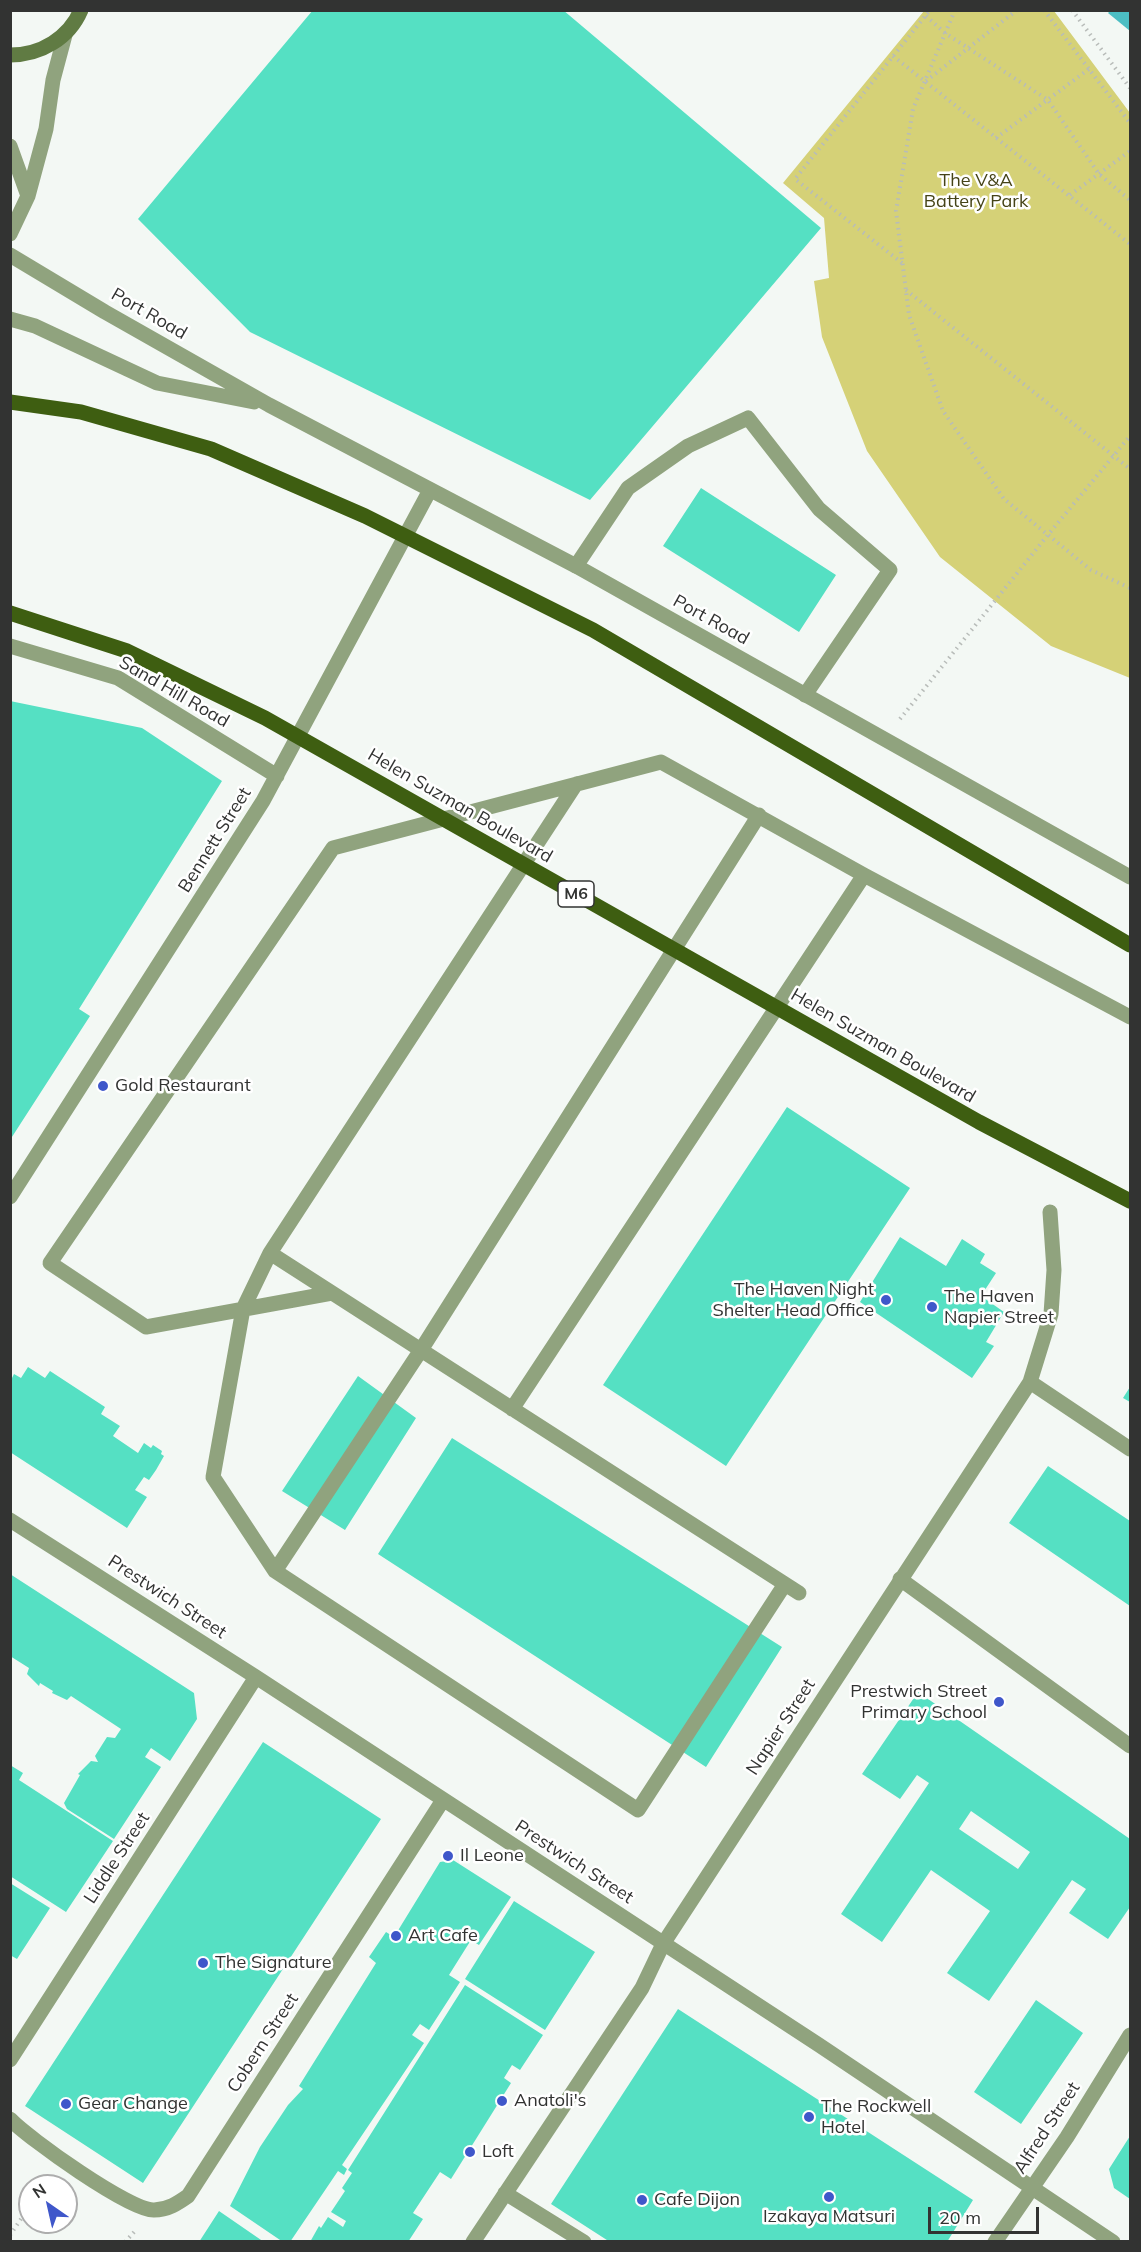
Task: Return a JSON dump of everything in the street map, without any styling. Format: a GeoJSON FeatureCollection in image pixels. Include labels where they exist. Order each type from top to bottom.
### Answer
{"type":"FeatureCollection","features":[{"type":"Feature","properties":{"kind":"main road"},"geometry":{"type":"LineString","coordinates":[[10,402],[81,412],[211,449],[366,516],[593,630],[1131,945]]}},
{"type":"Feature","properties":{"kind":"main road","name":"Helen Suzman Boulevard"},"geometry":{"type":"LineString","coordinates":[[10,613],[127,651],[265,718],[979,1122],[1131,1201]]}},
{"type":"Feature","properties":{"kind":"street"},"geometry":{"type":"LineString","coordinates":[[10,55],[41,50],[65,35],[77,20],[81,10]]}},
{"type":"Feature","properties":{"kind":"street"},"geometry":{"type":"LineString","coordinates":[[10,234],[28,196],[46,129],[53,80],[65,35]]}},
{"type":"Feature","properties":{"kind":"street"},"geometry":{"type":"LineString","coordinates":[[10,146],[28,196]]}},
{"type":"Feature","properties":{"kind":"street","name":"Port Road"},"geometry":{"type":"LineString","coordinates":[[10,255],[268,405],[576,566],[1131,877]]}},
{"type":"Feature","properties":{"kind":"street","name":"Port Road"},"geometry":{"type":"LineString","coordinates":[[10,319],[35,326],[157,382],[268,405]]}},
{"type":"Feature","properties":{"kind":"street"},"geometry":{"type":"LineString","coordinates":[[576,566],[628,488],[688,446],[748,418],[819,509],[890,570],[805,694]]}},
{"type":"Feature","properties":{"kind":"street","name":"Bennett Street"},"geometry":{"type":"LineString","coordinates":[[10,1197],[263,801],[430,490]]}},
{"type":"Feature","properties":{"kind":"street","name":"Sand Hill Road"},"geometry":{"type":"LineString","coordinates":[[10,646],[118,678],[277,776]]}},
{"type":"Feature","properties":{"kind":"street"},"geometry":{"type":"LineString","coordinates":[[332,1293],[146,1327],[50,1263],[333,848],[661,762],[864,875],[1131,1017]]}},
{"type":"Feature","properties":{"kind":"street"},"geometry":{"type":"LineString","coordinates":[[576,784],[270,1253],[243,1309],[213,1477],[275,1571],[638,1810],[785,1584]]}},
{"type":"Feature","properties":{"kind":"street"},"geometry":{"type":"LineString","coordinates":[[275,1571],[421,1350],[759,815]]}},
{"type":"Feature","properties":{"kind":"street"},"geometry":{"type":"LineString","coordinates":[[512,1408],[864,875]]}},
{"type":"Feature","properties":{"kind":"street","name":"Napier Street"},"geometry":{"type":"LineString","coordinates":[[473,2241],[642,1988],[663,1944],[1029,1382],[1051,1314],[1054,1270],[1050,1212]]}},
{"type":"Feature","properties":{"kind":"street"},"geometry":{"type":"LineString","coordinates":[[270,1253],[799,1593]]}},
{"type":"Feature","properties":{"kind":"street"},"geometry":{"type":"LineString","coordinates":[[1029,1382],[1131,1449]]}},
{"type":"Feature","properties":{"kind":"street","name":"Prestwich Street"},"geometry":{"type":"LineString","coordinates":[[10,1520],[256,1677],[1113,2241]]}},
{"type":"Feature","properties":{"kind":"street"},"geometry":{"type":"LineString","coordinates":[[900,1579],[1131,1746]]}},
{"type":"Feature","properties":{"kind":"street","name":"Liddle Street"},"geometry":{"type":"LineString","coordinates":[[10,2060],[256,1677]]}},
{"type":"Feature","properties":{"kind":"street","name":"Cobern Street"},"geometry":{"type":"LineString","coordinates":[[10,2119],[70,2166],[143,2209],[167,2208],[188,2196],[443,1800]]}},
{"type":"Feature","properties":{"kind":"street","name":"Alfred Street"},"geometry":{"type":"LineString","coordinates":[[995,2241],[1067,2137],[1131,2035]]}},
{"type":"Feature","properties":{"kind":"street"},"geometry":{"type":"LineString","coordinates":[[505,2193],[584,2241]]}},
{"type":"Feature","properties":{"kind":"path"},"geometry":{"type":"LineString","coordinates":[[903,263],[795,179],[930,10]]}},
{"type":"Feature","properties":{"kind":"path"},"geometry":{"type":"LineString","coordinates":[[955,10],[913,109],[896,211],[909,315],[943,411],[1004,499],[1091,570],[1131,588]]}},
{"type":"Feature","properties":{"kind":"path"},"geometry":{"type":"LineString","coordinates":[[925,82],[1017,10]]}},
{"type":"Feature","properties":{"kind":"path"},"geometry":{"type":"LineString","coordinates":[[1044,10],[1131,123]]}},
{"type":"Feature","properties":{"kind":"path"},"geometry":{"type":"LineString","coordinates":[[1072,10],[1131,88]]}},
{"type":"Feature","properties":{"kind":"path"},"geometry":{"type":"LineString","coordinates":[[926,16],[945,33],[1048,100],[1099,174],[1131,200]]}},
{"type":"Feature","properties":{"kind":"path"},"geometry":{"type":"LineString","coordinates":[[893,56],[1131,244]]}},
{"type":"Feature","properties":{"kind":"path"},"geometry":{"type":"LineString","coordinates":[[996,138],[1089,69]]}},
{"type":"Feature","properties":{"kind":"path"},"geometry":{"type":"LineString","coordinates":[[1070,195],[1131,151]]}},
{"type":"Feature","properties":{"kind":"path"},"geometry":{"type":"LineString","coordinates":[[906,290],[1131,469]]}},
{"type":"Feature","properties":{"kind":"path"},"geometry":{"type":"LineString","coordinates":[[884,739],[1047,536],[1131,436]]}},
{"type":"Feature","properties":{"kind":"green space","name":"The V&A Battery Park"},"geometry":{"type":"Polygon","coordinates":[[[924,11],[1054,11],[1130,113],[1130,678],[1051,646],[940,557],[867,451],[822,337],[814,281],[829,278],[824,218],[783,183],[924,11]]]}},
{"type":"Feature","properties":{"kind":"water"},"geometry":{"type":"Polygon","coordinates":[[[1110,11],[1130,11],[1130,31],[1108,13],[1110,11]]]}},
{"type":"Feature","properties":{"kind":"building"},"geometry":{"type":"Polygon","coordinates":[[[313,10],[563,10],[821,228],[590,500],[250,332],[138,219],[313,10]]]}},
{"type":"Feature","properties":{"kind":"building"},"geometry":{"type":"Polygon","coordinates":[[[701,488],[836,575],[799,632],[663,546],[701,488]]]}},
{"type":"Feature","properties":{"kind":"building"},"geometry":{"type":"Polygon","coordinates":[[[10,701],[142,728],[222,781],[79,1009],[90,1016],[10,1140],[10,701]]]}},
{"type":"Feature","properties":{"kind":"building"},"geometry":{"type":"Polygon","coordinates":[[[787,1107],[910,1188],[726,1466],[603,1385],[787,1107]]]}},
{"type":"Feature","properties":{"kind":"building","name":"The Haven Napier Street"},"geometry":{"type":"Polygon","coordinates":[[[900,1237],[946,1266],[962,1239],[985,1254],[980,1263],[996,1273],[981,1296],[1004,1312],[986,1342],[994,1346],[972,1378],[860,1302],[900,1237]]]}},
{"type":"Feature","properties":{"kind":"building"},"geometry":{"type":"Polygon","coordinates":[[[28,1367],[45,1378],[50,1371],[105,1407],[101,1414],[120,1426],[113,1436],[138,1453],[144,1443],[151,1448],[153,1445],[162,1451],[161,1454],[164,1456],[156,1470],[149,1480],[144,1477],[135,1490],[147,1497],[127,1528],[10,1452],[10,1377],[12,1378],[14,1374],[21,1378],[28,1367]]]}},
{"type":"Feature","properties":{"kind":"building"},"geometry":{"type":"Polygon","coordinates":[[[358,1376],[416,1418],[345,1530],[282,1491],[358,1376]]]}},
{"type":"Feature","properties":{"kind":"building"},"geometry":{"type":"Polygon","coordinates":[[[1130,1387],[1130,1402],[1123,1398],[1130,1387]]]}},
{"type":"Feature","properties":{"kind":"building"},"geometry":{"type":"Polygon","coordinates":[[[452,1438],[782,1647],[706,1767],[378,1554],[452,1438]]]}},
{"type":"Feature","properties":{"kind":"building"},"geometry":{"type":"Polygon","coordinates":[[[1048,1466],[1130,1521],[1130,1606],[1009,1523],[1048,1466]]]}},
{"type":"Feature","properties":{"kind":"building"},"geometry":{"type":"Polygon","coordinates":[[[10,1574],[194,1693],[197,1719],[170,1761],[151,1748],[145,1757],[161,1767],[114,1839],[67,1809],[64,1803],[80,1775],[78,1774],[91,1761],[98,1762],[95,1756],[107,1737],[115,1738],[121,1729],[71,1696],[67,1700],[52,1693],[53,1691],[40,1683],[39,1686],[27,1674],[29,1668],[10,1656],[10,1574]]]}},
{"type":"Feature","properties":{"kind":"building"},"geometry":{"type":"Polygon","coordinates":[[[918,1692],[1130,1839],[1130,1907],[1108,1939],[1069,1913],[1086,1889],[1072,1880],[989,2001],[947,1973],[990,1911],[931,1870],[882,1942],[841,1914],[929,1783],[917,1775],[900,1799],[862,1774],[918,1692]],[[971,1811],[959,1829],[1018,1869],[1030,1852],[971,1811]]]}},
{"type":"Feature","properties":{"kind":"building","name":"The Signature"},"geometry":{"type":"Polygon","coordinates":[[[263,1742],[381,1819],[143,2183],[25,2106],[263,1742]]]}},
{"type":"Feature","properties":{"kind":"building"},"geometry":{"type":"Polygon","coordinates":[[[10,1765],[23,1773],[19,1780],[113,1841],[66,1912],[10,1876],[10,1765]]]}},
{"type":"Feature","properties":{"kind":"building"},"geometry":{"type":"Polygon","coordinates":[[[453,1860],[511,1897],[479,1945],[471,1940],[449,1975],[460,1982],[429,2030],[420,2024],[412,2035],[424,2043],[342,2165],[347,2169],[344,2175],[338,2171],[290,2242],[283,2242],[230,2206],[260,2147],[288,2105],[303,2089],[299,2086],[376,1963],[369,1957],[386,1932],[394,1937],[440,1862],[453,1860]]]}},
{"type":"Feature","properties":{"kind":"building"},"geometry":{"type":"Polygon","coordinates":[[[10,1883],[50,1908],[17,1959],[10,1955],[10,1883]]]}},
{"type":"Feature","properties":{"kind":"building"},"geometry":{"type":"Polygon","coordinates":[[[514,1901],[595,1952],[545,2030],[465,1979],[514,1901]]]}},
{"type":"Feature","properties":{"kind":"building"},"geometry":{"type":"Polygon","coordinates":[[[465,1985],[543,2035],[520,2070],[512,2065],[504,2078],[511,2083],[451,2179],[440,2172],[413,2213],[423,2219],[408,2242],[310,2242],[319,2226],[321,2228],[328,2217],[343,2227],[346,2221],[331,2212],[345,2191],[342,2188],[352,2173],[348,2170],[465,1985]]]}},
{"type":"Feature","properties":{"kind":"building"},"geometry":{"type":"Polygon","coordinates":[[[1036,2000],[1083,2033],[1021,2124],[974,2092],[1036,2000]]]}},
{"type":"Feature","properties":{"kind":"building"},"geometry":{"type":"Polygon","coordinates":[[[678,2009],[973,2200],[947,2242],[610,2242],[551,2204],[678,2009]]]}},
{"type":"Feature","properties":{"kind":"building"},"geometry":{"type":"Polygon","coordinates":[[[1130,2136],[1130,2199],[1114,2188],[1109,2169],[1130,2136]]]}},
{"type":"Feature","properties":{"kind":"building"},"geometry":{"type":"Polygon","coordinates":[[[219,2211],[264,2242],[199,2242],[219,2211]]]}},
{"type":"Feature","properties":{"kind":"place","name":"Gold Restaurant"},"geometry":{"type":"Point","coordinates":[103,1086]}},
{"type":"Feature","properties":{"kind":"place","name":"The Haven Night Shelter Head Office"},"geometry":{"type":"Point","coordinates":[886,1300]}},
{"type":"Feature","properties":{"kind":"place","name":"The Haven Napier Street"},"geometry":{"type":"Point","coordinates":[932,1307]}},
{"type":"Feature","properties":{"kind":"place","name":"Prestwich Street Primary School"},"geometry":{"type":"Point","coordinates":[999,1702]}},
{"type":"Feature","properties":{"kind":"place","name":"Il Leone"},"geometry":{"type":"Point","coordinates":[448,1856]}},
{"type":"Feature","properties":{"kind":"place","name":"Art Cafe"},"geometry":{"type":"Point","coordinates":[396,1936]}},
{"type":"Feature","properties":{"kind":"place","name":"The Signature"},"geometry":{"type":"Point","coordinates":[203,1963]}},
{"type":"Feature","properties":{"kind":"place","name":"Anatoli's"},"geometry":{"type":"Point","coordinates":[502,2101]}},
{"type":"Feature","properties":{"kind":"place","name":"Gear Change"},"geometry":{"type":"Point","coordinates":[66,2104]}},
{"type":"Feature","properties":{"kind":"place","name":"The Rockwell Hotel"},"geometry":{"type":"Point","coordinates":[809,2117]}},
{"type":"Feature","properties":{"kind":"place","name":"Loft"},"geometry":{"type":"Point","coordinates":[470,2152]}},
{"type":"Feature","properties":{"kind":"place","name":"Izakaya Matsuri"},"geometry":{"type":"Point","coordinates":[829,2197]}},
{"type":"Feature","properties":{"kind":"place","name":"Cafe Dijon"},"geometry":{"type":"Point","coordinates":[642,2200]}}]}
